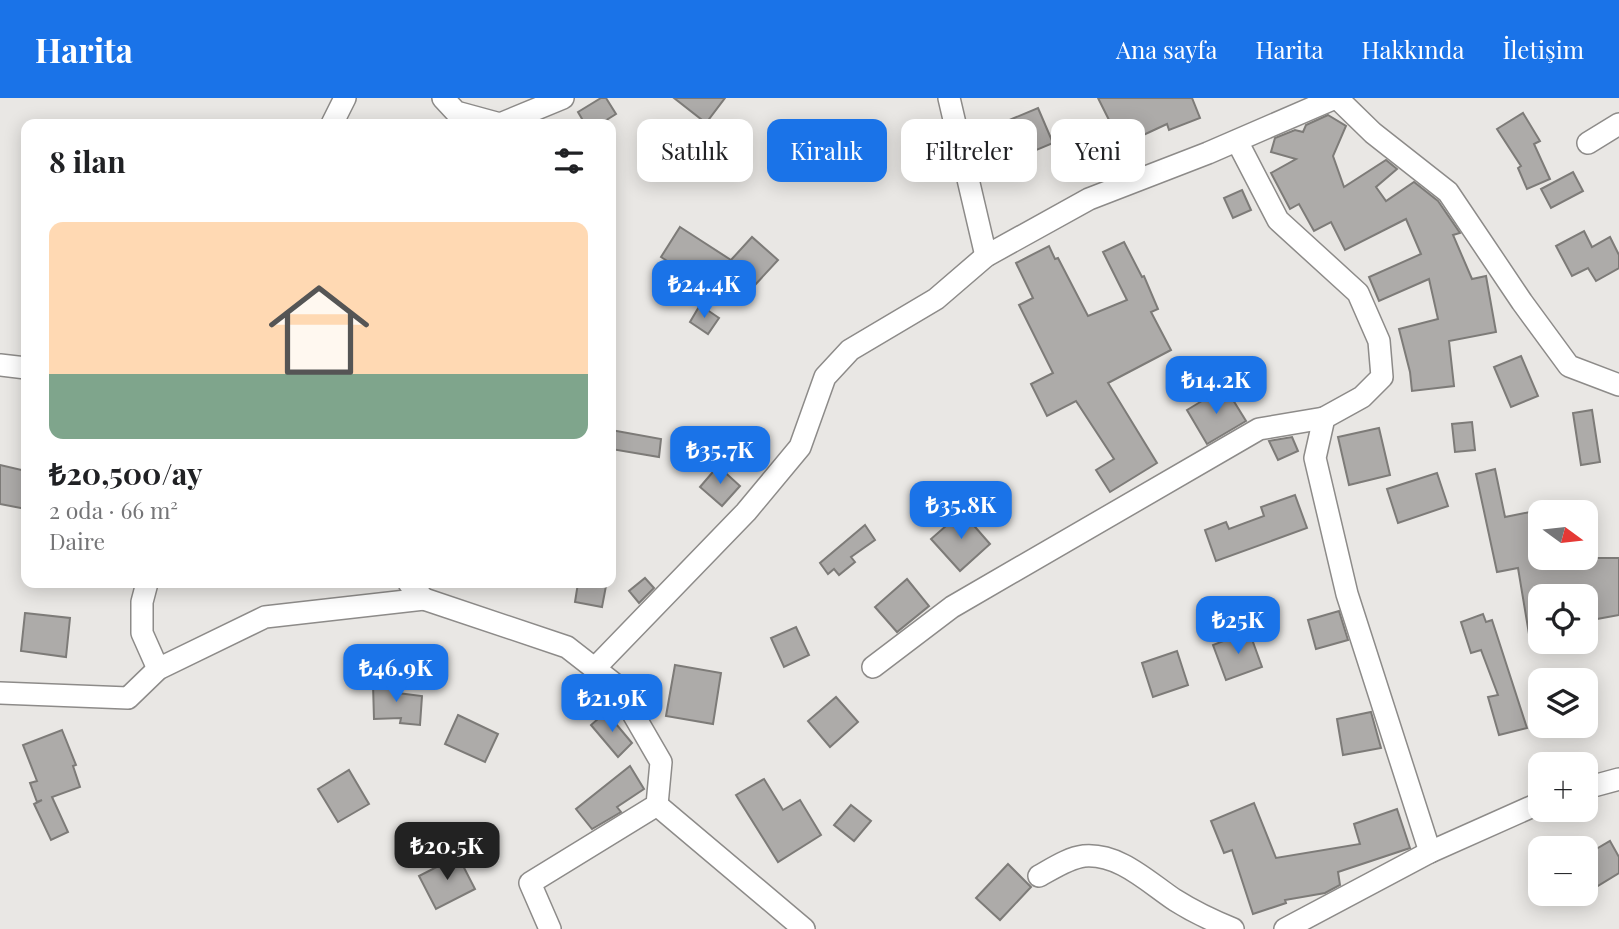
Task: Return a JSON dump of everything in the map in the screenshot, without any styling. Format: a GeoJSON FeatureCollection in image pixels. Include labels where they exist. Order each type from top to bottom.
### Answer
{"type":"FeatureCollection","features":[{"type":"Feature","properties":{"kind":"street"},"geometry":{"type":"LineString","coordinates":[[334,119],[345,98]]}},
{"type":"Feature","properties":{"kind":"street"},"geometry":{"type":"LineString","coordinates":[[443,98],[456,112],[482,119]]}},
{"type":"Feature","properties":{"kind":"street"},"geometry":{"type":"LineString","coordinates":[[512,119],[563,98]]}},
{"type":"Feature","properties":{"kind":"street"},"geometry":{"type":"LineString","coordinates":[[949,98],[986,256]]}},
{"type":"Feature","properties":{"kind":"street"},"geometry":{"type":"LineString","coordinates":[[595,668],[747,512],[800,447],[825,377],[850,350],[936,299],[986,256],[1089,199],[1237,141],[1336,98],[1373,133],[1448,192],[1569,366],[1619,385]]}},
{"type":"Feature","properties":{"kind":"street"},"geometry":{"type":"LineString","coordinates":[[1588,143],[1619,124]]}},
{"type":"Feature","properties":{"kind":"street"},"geometry":{"type":"LineString","coordinates":[[873,667],[952,607],[1259,429],[1324,418],[1362,397],[1382,377],[1379,341],[1357,293],[1278,220],[1237,141]]}},
{"type":"Feature","properties":{"kind":"street"},"geometry":{"type":"LineString","coordinates":[[0,365],[21,367]]}},
{"type":"Feature","properties":{"kind":"street"},"geometry":{"type":"LineString","coordinates":[[1324,418],[1315,458],[1347,594],[1430,852]]}},
{"type":"Feature","properties":{"kind":"street"},"geometry":{"type":"LineString","coordinates":[[145,588],[142,634],[158,669]]}},
{"type":"Feature","properties":{"kind":"street"},"geometry":{"type":"LineString","coordinates":[[414,588],[424,599]]}},
{"type":"Feature","properties":{"kind":"street"},"geometry":{"type":"LineString","coordinates":[[0,693],[128,698],[158,669],[265,617],[424,599],[567,647],[617,686],[661,762],[657,805]]}},
{"type":"Feature","properties":{"kind":"street"},"geometry":{"type":"LineString","coordinates":[[1598,785],[1619,779]]}},
{"type":"Feature","properties":{"kind":"street"},"geometry":{"type":"LineString","coordinates":[[550,929],[530,883],[657,805]]}},
{"type":"Feature","properties":{"kind":"street"},"geometry":{"type":"LineString","coordinates":[[657,805],[804,929]]}},
{"type":"Feature","properties":{"kind":"street"},"geometry":{"type":"LineString","coordinates":[[1286,929],[1430,852],[1528,808]]}},
{"type":"Feature","properties":{"kind":"street"},"geometry":{"type":"LineString","coordinates":[[1039,876],[1084,856],[1128,866],[1209,920],[1233,929]]}},
{"type":"Feature","properties":{"kind":"building"},"geometry":{"type":"Polygon","coordinates":[[[601,98],[606,98],[616,114],[608,119],[582,119],[578,112],[601,98]]]}},
{"type":"Feature","properties":{"kind":"building"},"geometry":{"type":"Polygon","coordinates":[[[674,98],[725,98],[709,119],[701,119],[674,98]]]}},
{"type":"Feature","properties":{"kind":"building"},"geometry":{"type":"Polygon","coordinates":[[[1098,98],[1192,98],[1200,118],[1169,130],[1167,124],[1145,134],[1145,119],[1108,119],[1098,98]]]}},
{"type":"Feature","properties":{"kind":"building"},"geometry":{"type":"Polygon","coordinates":[[[1038,108],[1051,144],[1037,150],[1037,119],[1012,119],[1038,108]]]}},
{"type":"Feature","properties":{"kind":"building"},"geometry":{"type":"Polygon","coordinates":[[[1523,113],[1540,141],[1534,144],[1550,179],[1527,189],[1518,168],[1521,166],[1497,129],[1523,113]]]}},
{"type":"Feature","properties":{"kind":"building"},"geometry":{"type":"Polygon","coordinates":[[[1328,115],[1346,126],[1333,156],[1344,187],[1386,160],[1397,169],[1376,187],[1386,201],[1414,182],[1438,201],[1460,233],[1453,235],[1472,279],[1486,276],[1496,332],[1449,341],[1454,386],[1412,391],[1399,329],[1438,319],[1429,279],[1379,301],[1369,277],[1421,254],[1406,219],[1345,250],[1331,222],[1314,231],[1299,204],[1290,209],[1271,173],[1296,159],[1271,152],[1275,138],[1295,130],[1303,132],[1306,125],[1328,115]]]}},
{"type":"Feature","properties":{"kind":"building"},"geometry":{"type":"Polygon","coordinates":[[[1573,172],[1583,191],[1551,208],[1541,189],[1573,172]]]}},
{"type":"Feature","properties":{"kind":"building"},"geometry":{"type":"Polygon","coordinates":[[[1242,190],[1251,210],[1233,218],[1224,198],[1242,190]]]}},
{"type":"Feature","properties":{"kind":"building"},"geometry":{"type":"Polygon","coordinates":[[[680,227],[731,260],[752,237],[778,260],[755,285],[732,264],[714,291],[661,257],[680,227]]]}},
{"type":"Feature","properties":{"kind":"building"},"geometry":{"type":"Polygon","coordinates":[[[1584,231],[1592,247],[1610,237],[1619,255],[1619,268],[1596,281],[1588,268],[1572,276],[1556,246],[1584,231]]]}},
{"type":"Feature","properties":{"kind":"building"},"geometry":{"type":"Polygon","coordinates":[[[1124,242],[1142,277],[1144,276],[1158,309],[1151,312],[1171,350],[1108,383],[1157,463],[1110,492],[1096,470],[1114,459],[1076,401],[1047,416],[1031,384],[1053,373],[1019,305],[1033,298],[1016,263],[1049,246],[1088,316],[1127,300],[1103,252],[1124,242]]]}},
{"type":"Feature","properties":{"kind":"building"},"geometry":{"type":"Polygon","coordinates":[[[700,305],[719,318],[708,334],[690,322],[700,305]]]}},
{"type":"Feature","properties":{"kind":"building"},"geometry":{"type":"Polygon","coordinates":[[[1521,356],[1538,396],[1511,407],[1494,367],[1521,356]]]}},
{"type":"Feature","properties":{"kind":"building"},"geometry":{"type":"Polygon","coordinates":[[[1225,387],[1246,421],[1207,444],[1187,410],[1225,387]]]}},
{"type":"Feature","properties":{"kind":"building"},"geometry":{"type":"Polygon","coordinates":[[[1592,410],[1600,462],[1581,465],[1573,413],[1592,410]]]}},
{"type":"Feature","properties":{"kind":"building"},"geometry":{"type":"Polygon","coordinates":[[[1472,422],[1475,450],[1455,452],[1452,424],[1472,422]]]}},
{"type":"Feature","properties":{"kind":"building"},"geometry":{"type":"Polygon","coordinates":[[[1379,428],[1390,475],[1349,485],[1338,437],[1379,428]]]}},
{"type":"Feature","properties":{"kind":"building"},"geometry":{"type":"Polygon","coordinates":[[[616,431],[661,439],[659,457],[616,450],[616,431]]]}},
{"type":"Feature","properties":{"kind":"building"},"geometry":{"type":"Polygon","coordinates":[[[1292,437],[1298,451],[1278,460],[1269,441],[1292,437]]]}},
{"type":"Feature","properties":{"kind":"building"},"geometry":{"type":"Polygon","coordinates":[[[0,465],[21,470],[21,508],[0,504],[0,465]]]}},
{"type":"Feature","properties":{"kind":"building"},"geometry":{"type":"Polygon","coordinates":[[[718,466],[740,486],[722,506],[700,487],[718,466]]]}},
{"type":"Feature","properties":{"kind":"building"},"geometry":{"type":"Polygon","coordinates":[[[1495,469],[1505,517],[1528,512],[1528,570],[1598,570],[1598,558],[1619,558],[1619,615],[1598,619],[1598,584],[1528,584],[1528,628],[1518,568],[1497,572],[1476,474],[1495,469]]]}},
{"type":"Feature","properties":{"kind":"building"},"geometry":{"type":"Polygon","coordinates":[[[1437,473],[1448,506],[1398,523],[1387,489],[1437,473]]]}},
{"type":"Feature","properties":{"kind":"building"},"geometry":{"type":"Polygon","coordinates":[[[1295,495],[1307,528],[1216,561],[1205,530],[1226,522],[1229,529],[1264,516],[1261,507],[1295,495]]]}},
{"type":"Feature","properties":{"kind":"building"},"geometry":{"type":"Polygon","coordinates":[[[962,512],[990,544],[960,571],[931,539],[962,512]]]}},
{"type":"Feature","properties":{"kind":"building"},"geometry":{"type":"Polygon","coordinates":[[[865,525],[875,540],[851,557],[855,562],[839,575],[834,569],[828,574],[820,563],[865,525]]]}},
{"type":"Feature","properties":{"kind":"building"},"geometry":{"type":"Polygon","coordinates":[[[645,578],[654,588],[639,603],[629,591],[645,578]]]}},
{"type":"Feature","properties":{"kind":"building"},"geometry":{"type":"Polygon","coordinates":[[[907,579],[929,606],[897,632],[875,607],[907,579]]]}},
{"type":"Feature","properties":{"kind":"building"},"geometry":{"type":"Polygon","coordinates":[[[577,588],[606,588],[602,607],[575,602],[577,588]]]}},
{"type":"Feature","properties":{"kind":"building"},"geometry":{"type":"Polygon","coordinates":[[[1339,611],[1348,640],[1316,649],[1308,620],[1339,611]]]}},
{"type":"Feature","properties":{"kind":"building"},"geometry":{"type":"Polygon","coordinates":[[[25,613],[70,618],[66,657],[21,651],[25,613]]]}},
{"type":"Feature","properties":{"kind":"building"},"geometry":{"type":"Polygon","coordinates":[[[1483,614],[1486,622],[1492,620],[1527,728],[1499,735],[1488,697],[1498,695],[1481,650],[1471,653],[1461,622],[1483,614]]]}},
{"type":"Feature","properties":{"kind":"building"},"geometry":{"type":"Polygon","coordinates":[[[796,627],[809,655],[784,667],[771,638],[796,627]]]}},
{"type":"Feature","properties":{"kind":"building"},"geometry":{"type":"Polygon","coordinates":[[[1249,631],[1262,667],[1226,680],[1213,645],[1249,631]]]}},
{"type":"Feature","properties":{"kind":"building"},"geometry":{"type":"Polygon","coordinates":[[[1177,651],[1188,685],[1153,697],[1142,663],[1177,651]]]}},
{"type":"Feature","properties":{"kind":"building"},"geometry":{"type":"Polygon","coordinates":[[[675,665],[721,673],[713,724],[666,716],[675,665]]]}},
{"type":"Feature","properties":{"kind":"building"},"geometry":{"type":"Polygon","coordinates":[[[397,683],[398,693],[422,696],[420,725],[400,723],[401,718],[374,719],[373,684],[397,683]]]}},
{"type":"Feature","properties":{"kind":"building"},"geometry":{"type":"Polygon","coordinates":[[[836,697],[858,722],[830,747],[808,721],[836,697]]]}},
{"type":"Feature","properties":{"kind":"building"},"geometry":{"type":"Polygon","coordinates":[[[606,712],[632,743],[618,757],[591,725],[606,712]]]}},
{"type":"Feature","properties":{"kind":"building"},"geometry":{"type":"Polygon","coordinates":[[[1371,712],[1381,748],[1343,755],[1337,719],[1371,712]]]}},
{"type":"Feature","properties":{"kind":"building"},"geometry":{"type":"Polygon","coordinates":[[[458,715],[498,734],[485,762],[445,744],[458,715]]]}},
{"type":"Feature","properties":{"kind":"building"},"geometry":{"type":"Polygon","coordinates":[[[62,730],[76,765],[73,766],[80,787],[52,797],[68,832],[51,840],[34,804],[42,800],[37,802],[30,783],[37,781],[23,745],[62,730]]]}},
{"type":"Feature","properties":{"kind":"building"},"geometry":{"type":"Polygon","coordinates":[[[630,766],[644,789],[617,807],[621,812],[592,829],[576,809],[630,766]]]}},
{"type":"Feature","properties":{"kind":"building"},"geometry":{"type":"Polygon","coordinates":[[[349,770],[369,804],[338,822],[318,789],[349,770]]]}},
{"type":"Feature","properties":{"kind":"building"},"geometry":{"type":"Polygon","coordinates":[[[764,779],[783,810],[800,800],[821,835],[778,862],[736,795],[764,779]]]}},
{"type":"Feature","properties":{"kind":"building"},"geometry":{"type":"Polygon","coordinates":[[[1254,803],[1276,858],[1360,844],[1354,824],[1397,809],[1410,848],[1338,872],[1340,885],[1325,893],[1285,900],[1286,903],[1253,914],[1232,850],[1224,853],[1211,821],[1254,803]]]}},
{"type":"Feature","properties":{"kind":"building"},"geometry":{"type":"Polygon","coordinates":[[[851,805],[871,821],[854,841],[834,825],[851,805]]]}},
{"type":"Feature","properties":{"kind":"building"},"geometry":{"type":"Polygon","coordinates":[[[1610,841],[1619,857],[1619,873],[1598,886],[1598,848],[1610,841]]]}},
{"type":"Feature","properties":{"kind":"building"},"geometry":{"type":"Polygon","coordinates":[[[458,856],[475,889],[436,909],[419,876],[458,856]]]}},
{"type":"Feature","properties":{"kind":"building"},"geometry":{"type":"Polygon","coordinates":[[[1008,864],[1031,887],[1000,920],[976,898],[1008,864]]]}}]}
